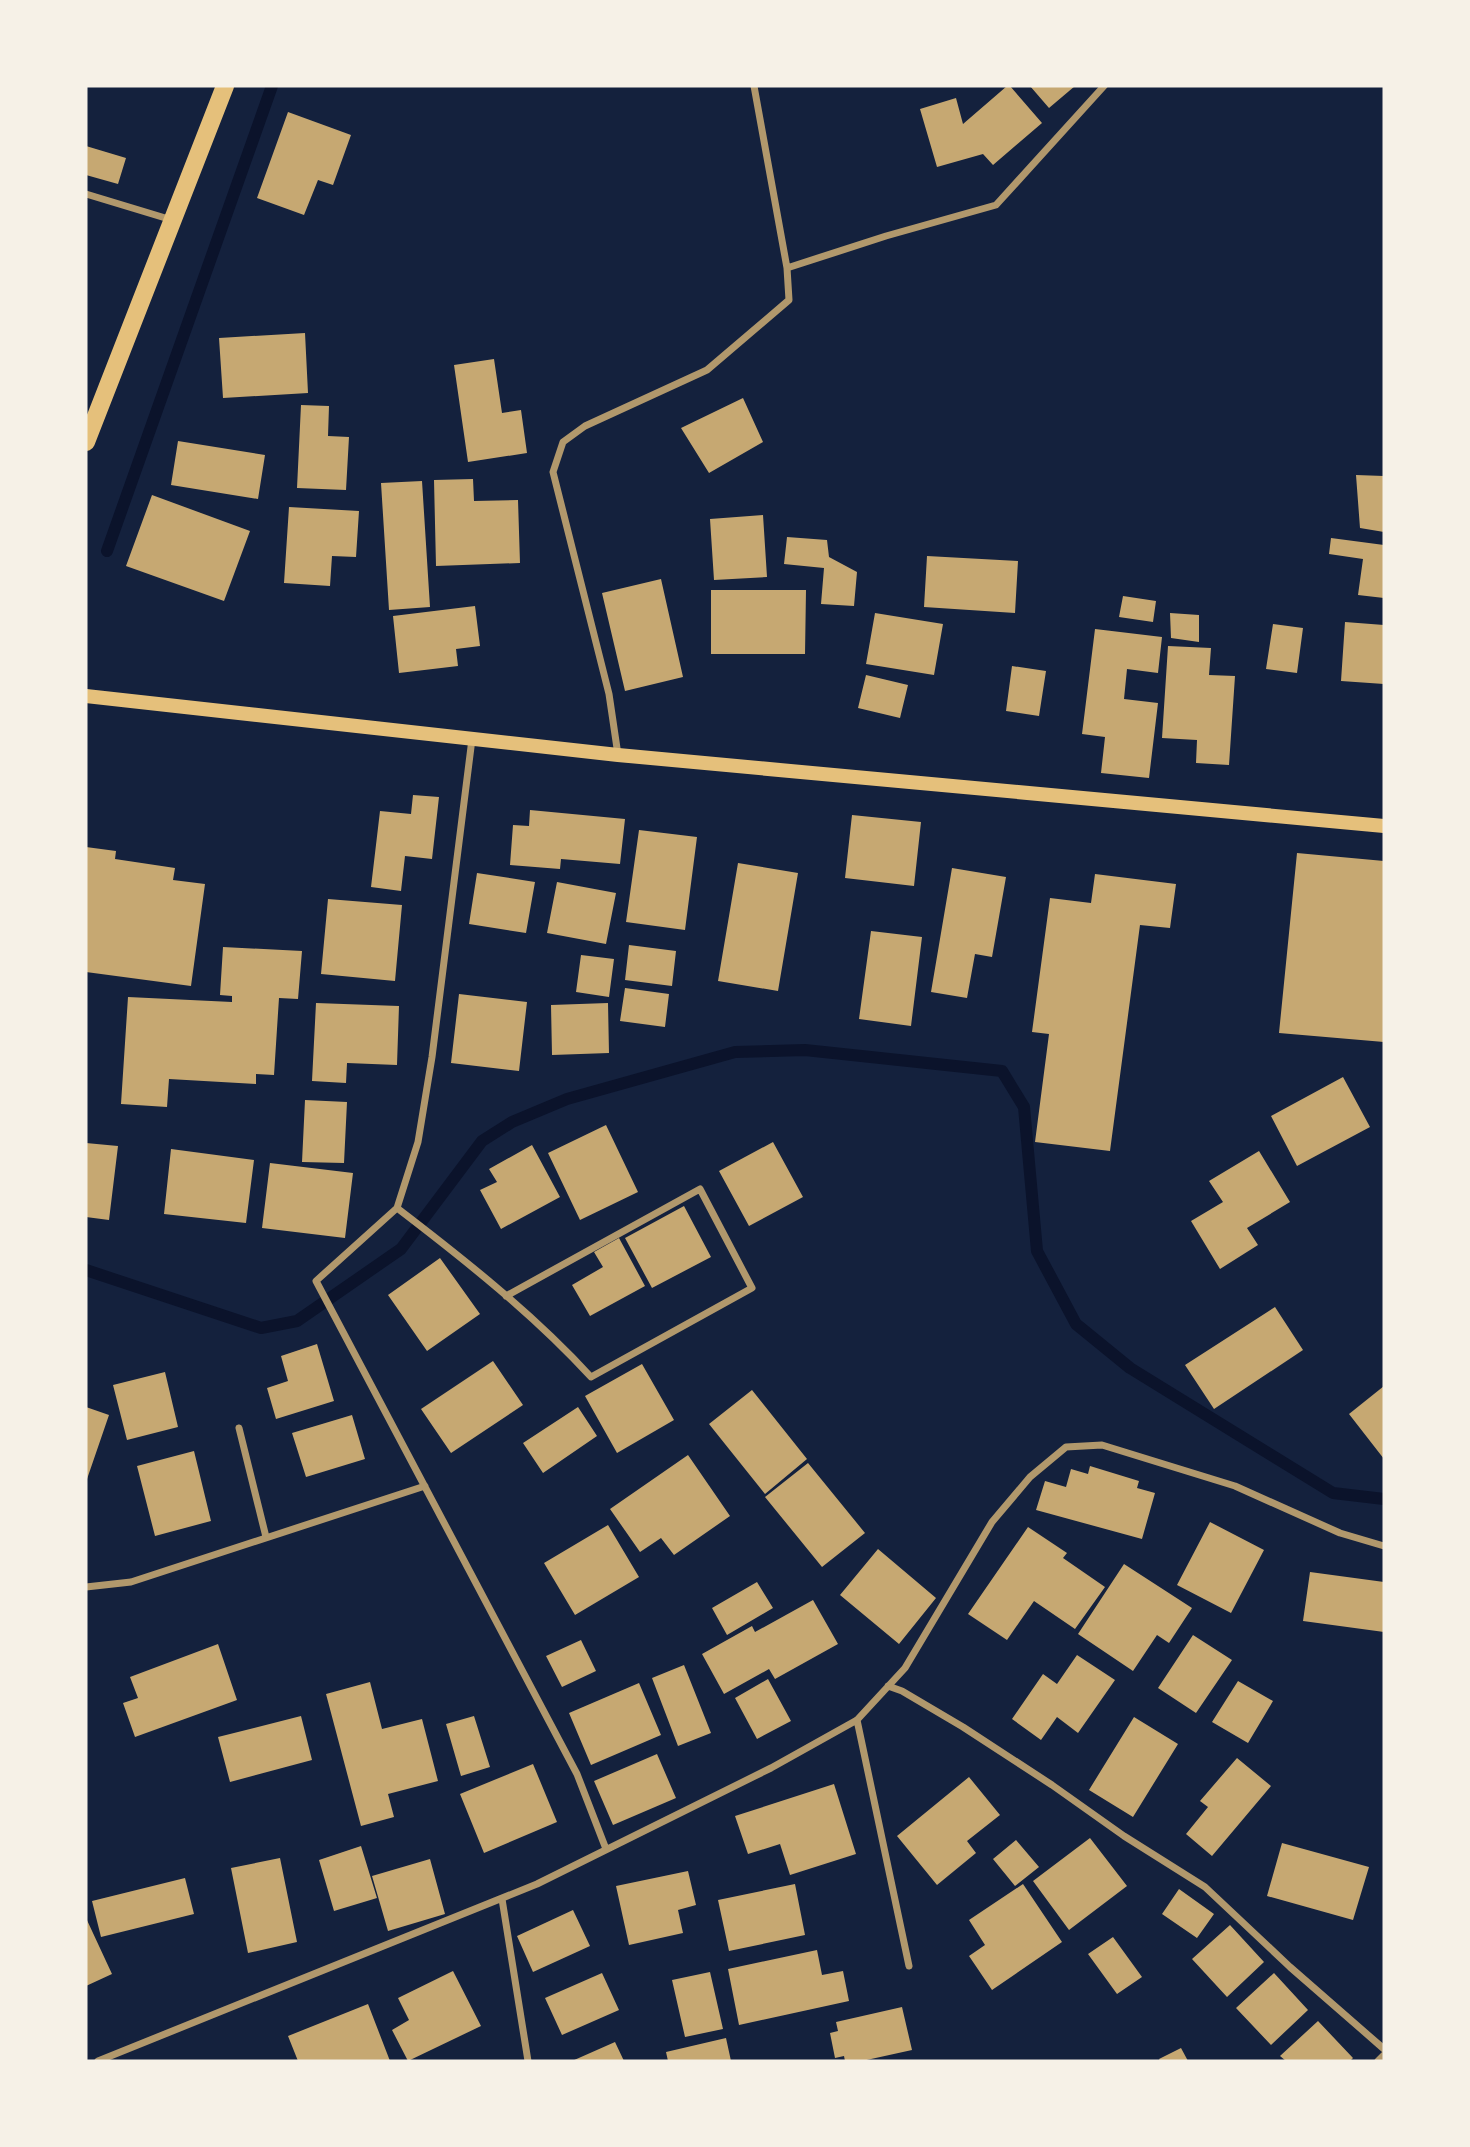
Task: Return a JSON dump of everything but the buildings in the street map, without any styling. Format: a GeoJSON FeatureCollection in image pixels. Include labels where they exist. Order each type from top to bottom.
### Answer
{"type":"FeatureCollection","features":[{"type":"Feature","properties":{"kind":"main road"},"geometry":{"type":"LineString","coordinates":[[86,442],[225,86]]}},
{"type":"Feature","properties":{"kind":"main road"},"geometry":{"type":"LineString","coordinates":[[86,696],[618,755],[1384,826]]}},
{"type":"Feature","properties":{"kind":"street"},"geometry":{"type":"LineString","coordinates":[[618,755],[609,694],[553,472],[563,442],[585,426],[707,370],[789,300],[787,268],[754,86]]}},
{"type":"Feature","properties":{"kind":"street"},"geometry":{"type":"LineString","coordinates":[[787,268],[996,205],[1104,86]]}},
{"type":"Feature","properties":{"kind":"street"},"geometry":{"type":"LineString","coordinates":[[86,194],[172,220]]}},
{"type":"Feature","properties":{"kind":"street"},"geometry":{"type":"LineString","coordinates":[[472,739],[432,1057],[418,1142],[397,1208],[316,1281],[577,1774],[606,1849]]}},
{"type":"Feature","properties":{"kind":"street"},"geometry":{"type":"LineString","coordinates":[[397,1208],[506,1296],[562,1345],[591,1377],[752,1288],[700,1189],[506,1296]]}},
{"type":"Feature","properties":{"kind":"street"},"geometry":{"type":"LineString","coordinates":[[239,1428],[266,1537]]}},
{"type":"Feature","properties":{"kind":"street"},"geometry":{"type":"LineString","coordinates":[[99,2061],[502,1899],[771,1768],[856,1720],[905,1668],[992,1522],[1030,1477],[1066,1447],[1102,1445],[1235,1486],[1340,1533],[1384,1546]]}},
{"type":"Feature","properties":{"kind":"street"},"geometry":{"type":"LineString","coordinates":[[86,1587],[131,1582],[425,1486]]}},
{"type":"Feature","properties":{"kind":"street"},"geometry":{"type":"LineString","coordinates":[[888,1686],[902,1691],[963,1727],[1124,1836],[1205,1887],[1290,1967],[1384,2049]]}},
{"type":"Feature","properties":{"kind":"street"},"geometry":{"type":"LineString","coordinates":[[856,1720],[909,1966]]}},
{"type":"Feature","properties":{"kind":"street"},"geometry":{"type":"LineString","coordinates":[[502,1899],[528,2061]]}},
{"type":"Feature","properties":{"kind":"street"},"geometry":{"type":"LineString","coordinates":[[1378,2061],[1384,2055]]}},
{"type":"Feature","properties":{"kind":"waterway"},"geometry":{"type":"LineString","coordinates":[[107,551],[272,86]]}},
{"type":"Feature","properties":{"kind":"waterway"},"geometry":{"type":"LineString","coordinates":[[86,1270],[261,1328],[297,1321],[401,1249],[482,1141],[512,1122],[567,1099],[735,1052],[805,1050],[1002,1071],[1024,1107],[1037,1251],[1076,1324],[1130,1368],[1333,1493],[1384,1499]]}}]}
